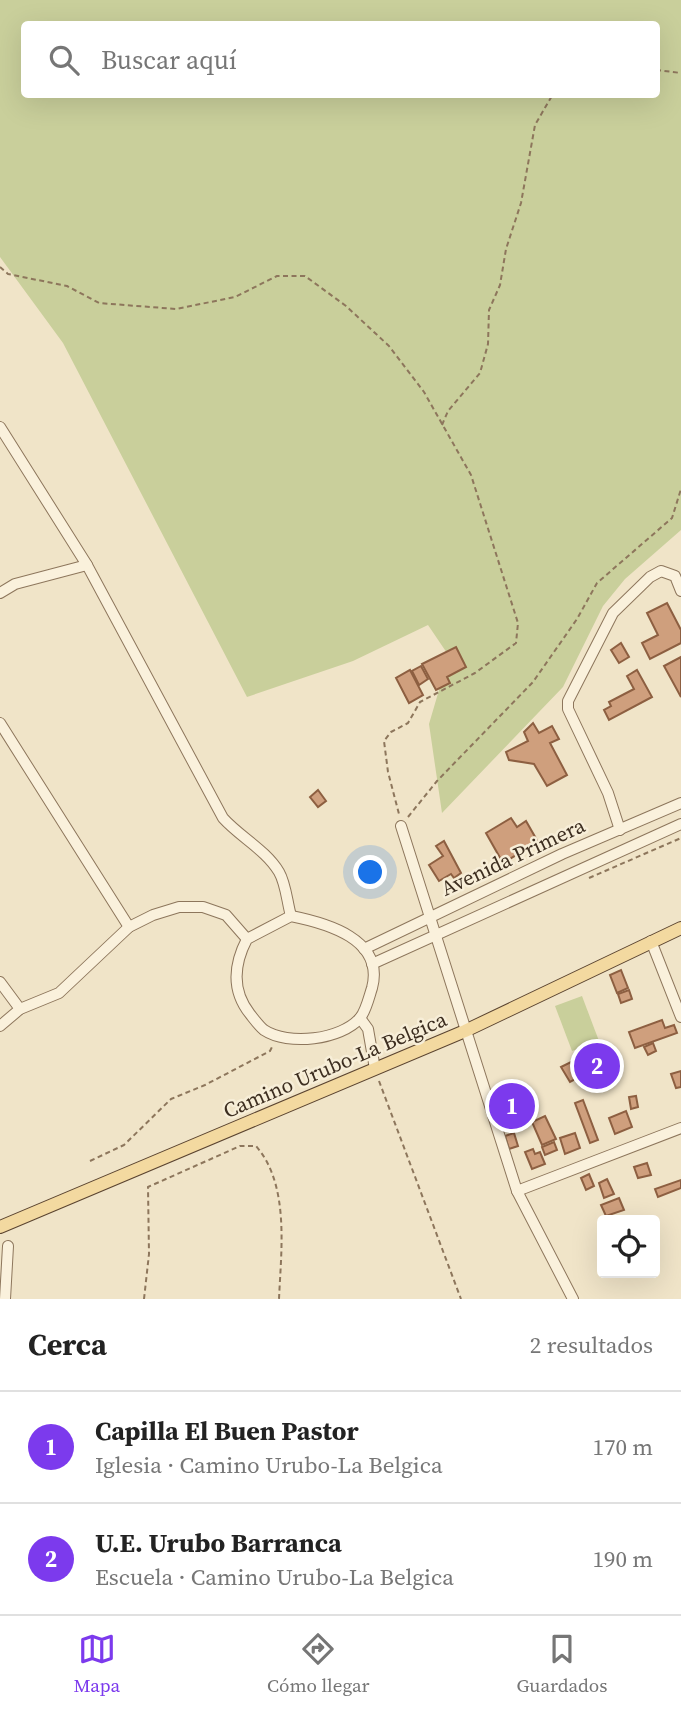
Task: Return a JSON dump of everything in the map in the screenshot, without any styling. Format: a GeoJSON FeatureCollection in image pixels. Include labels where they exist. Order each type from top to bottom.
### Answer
{"type":"FeatureCollection","features":[{"type":"Feature","properties":{"kind":"main road","name":"Camino Urubo-La Belgica"},"geometry":{"type":"LineString","coordinates":[[0,1227],[465,1031],[681,928]]}},
{"type":"Feature","properties":{"kind":"street"},"geometry":{"type":"LineString","coordinates":[[0,427],[87,565],[223,818],[268,858],[280,874],[291,916]]}},
{"type":"Feature","properties":{"kind":"street"},"geometry":{"type":"LineString","coordinates":[[0,593],[15,584],[87,565]]}},
{"type":"Feature","properties":{"kind":"street"},"geometry":{"type":"LineString","coordinates":[[620,830],[600,774],[568,709],[568,701],[613,613],[630,595],[661,571],[675,576],[681,591]]}},
{"type":"Feature","properties":{"kind":"street"},"geometry":{"type":"LineString","coordinates":[[0,723],[129,927]]}},
{"type":"Feature","properties":{"kind":"street","name":"Avenida Primera"},"geometry":{"type":"LineString","coordinates":[[363,949],[562,854],[681,803]]}},
{"type":"Feature","properties":{"kind":"street","name":"Avenida Primera"},"geometry":{"type":"LineString","coordinates":[[372,964],[681,824]]}},
{"type":"Feature","properties":{"kind":"street"},"geometry":{"type":"LineString","coordinates":[[401,826],[517,1191],[573,1299]]}},
{"type":"Feature","properties":{"kind":"street"},"geometry":{"type":"LineString","coordinates":[[0,1027],[20,1009],[59,993],[129,927],[179,907],[202,907],[226,915],[247,939]]}},
{"type":"Feature","properties":{"kind":"street"},"geometry":{"type":"LineString","coordinates":[[291,916],[329,924],[354,938],[372,964],[373,983],[360,1018],[337,1033],[309,1039],[279,1036],[265,1030],[254,1020],[239,995],[235,980],[237,966],[247,939],[291,916]]}},
{"type":"Feature","properties":{"kind":"street"},"geometry":{"type":"LineString","coordinates":[[651,941],[681,1017]]}},
{"type":"Feature","properties":{"kind":"street"},"geometry":{"type":"LineString","coordinates":[[0,982],[20,1009]]}},
{"type":"Feature","properties":{"kind":"street"},"geometry":{"type":"LineString","coordinates":[[360,1018],[368,1029],[375,1069]]}},
{"type":"Feature","properties":{"kind":"street"},"geometry":{"type":"LineString","coordinates":[[517,1191],[681,1128]]}},
{"type":"Feature","properties":{"kind":"street"},"geometry":{"type":"LineString","coordinates":[[5,1299],[8,1246]]}},
{"type":"Feature","properties":{"kind":"path"},"geometry":{"type":"LineString","coordinates":[[660,70],[681,73]]}},
{"type":"Feature","properties":{"kind":"path"},"geometry":{"type":"LineString","coordinates":[[442,426],[448,411],[480,373],[488,344],[489,310],[499,285],[506,249],[521,203],[535,125],[552,98]]}},
{"type":"Feature","properties":{"kind":"path"},"geometry":{"type":"LineString","coordinates":[[0,267],[8,274],[67,286],[99,303],[176,309],[235,297],[277,276],[305,276],[346,306],[389,346],[424,392],[471,475],[518,623],[516,643],[475,673],[421,702],[408,723],[391,732],[384,741],[388,772],[401,826]]}},
{"type":"Feature","properties":{"kind":"path"},"geometry":{"type":"LineString","coordinates":[[401,826],[437,781],[533,682],[577,619],[597,583],[672,518],[681,489]]}},
{"type":"Feature","properties":{"kind":"path"},"geometry":{"type":"LineString","coordinates":[[90,1161],[124,1145],[171,1099],[205,1085],[270,1051],[279,1036]]}},
{"type":"Feature","properties":{"kind":"path"},"geometry":{"type":"LineString","coordinates":[[379,1083],[461,1299]]}},
{"type":"Feature","properties":{"kind":"path"},"geometry":{"type":"LineString","coordinates":[[144,1299],[149,1233],[148,1187],[240,1146],[256,1146],[267,1158],[273,1181],[281,1236],[279,1299]]}},
{"type":"Feature","properties":{"kind":"green space"},"geometry":{"type":"Polygon","coordinates":[[[0,0],[681,0],[681,530],[625,579],[603,606],[563,687],[442,813],[429,724],[449,656],[428,625],[353,661],[247,697],[63,343],[0,257],[0,0]]]}},
{"type":"Feature","properties":{"kind":"green space"},"geometry":{"type":"Polygon","coordinates":[[[582,996],[599,1041],[572,1051],[555,1006],[582,996]]]}},
{"type":"Feature","properties":{"kind":"building"},"geometry":{"type":"Polygon","coordinates":[[[667,603],[681,630],[681,643],[650,659],[642,643],[658,635],[647,613],[667,603]]]}},
{"type":"Feature","properties":{"kind":"building"},"geometry":{"type":"Polygon","coordinates":[[[621,643],[629,657],[619,663],[611,650],[621,643]]]}},
{"type":"Feature","properties":{"kind":"building"},"geometry":{"type":"Polygon","coordinates":[[[456,647],[466,667],[447,677],[450,683],[436,690],[422,664],[456,647]]]}},
{"type":"Feature","properties":{"kind":"building"},"geometry":{"type":"Polygon","coordinates":[[[681,657],[681,697],[664,666],[681,657]]]}},
{"type":"Feature","properties":{"kind":"building"},"geometry":{"type":"Polygon","coordinates":[[[421,666],[428,679],[419,685],[412,671],[421,666]]]}},
{"type":"Feature","properties":{"kind":"building"},"geometry":{"type":"Polygon","coordinates":[[[410,670],[423,695],[409,703],[396,678],[410,670]]]}},
{"type":"Feature","properties":{"kind":"building"},"geometry":{"type":"Polygon","coordinates":[[[637,670],[652,697],[609,720],[604,710],[611,706],[609,702],[634,689],[627,676],[637,670]]]}},
{"type":"Feature","properties":{"kind":"building"},"geometry":{"type":"Polygon","coordinates":[[[533,723],[539,733],[552,726],[559,739],[550,743],[567,775],[547,786],[534,764],[509,760],[506,752],[528,741],[524,732],[533,723]]]}},
{"type":"Feature","properties":{"kind":"building"},"geometry":{"type":"Polygon","coordinates":[[[318,790],[326,801],[318,807],[310,797],[318,790]]]}},
{"type":"Feature","properties":{"kind":"building"},"geometry":{"type":"Polygon","coordinates":[[[511,818],[517,827],[526,821],[538,842],[503,863],[486,833],[511,818]]]}},
{"type":"Feature","properties":{"kind":"building"},"geometry":{"type":"Polygon","coordinates":[[[444,841],[461,873],[454,878],[451,874],[439,881],[429,865],[443,856],[436,846],[444,841]]]}},
{"type":"Feature","properties":{"kind":"building"},"geometry":{"type":"Polygon","coordinates":[[[621,970],[628,988],[617,993],[610,975],[621,970]]]}},
{"type":"Feature","properties":{"kind":"building"},"geometry":{"type":"Polygon","coordinates":[[[629,990],[632,999],[621,1003],[618,994],[629,990]]]}},
{"type":"Feature","properties":{"kind":"building"},"geometry":{"type":"Polygon","coordinates":[[[662,1020],[665,1028],[674,1025],[677,1033],[635,1048],[629,1032],[662,1020]]]}},
{"type":"Feature","properties":{"kind":"building"},"geometry":{"type":"Polygon","coordinates":[[[653,1043],[656,1051],[648,1055],[644,1047],[653,1043]]]}},
{"type":"Feature","properties":{"kind":"building"},"geometry":{"type":"Polygon","coordinates":[[[604,1049],[609,1060],[603,1063],[598,1052],[604,1049]]]}},
{"type":"Feature","properties":{"kind":"building"},"geometry":{"type":"Polygon","coordinates":[[[590,1050],[600,1068],[585,1076],[575,1058],[590,1050]]]}},
{"type":"Feature","properties":{"kind":"building"},"geometry":{"type":"Polygon","coordinates":[[[575,1060],[583,1075],[570,1082],[561,1067],[575,1060]]]}},
{"type":"Feature","properties":{"kind":"building"},"geometry":{"type":"Polygon","coordinates":[[[681,1071],[681,1087],[676,1088],[671,1074],[681,1071]]]}},
{"type":"Feature","properties":{"kind":"building"},"geometry":{"type":"Polygon","coordinates":[[[519,1095],[525,1110],[505,1117],[499,1102],[519,1095]]]}},
{"type":"Feature","properties":{"kind":"building"},"geometry":{"type":"Polygon","coordinates":[[[636,1096],[638,1107],[631,1109],[629,1097],[636,1096]]]}},
{"type":"Feature","properties":{"kind":"building"},"geometry":{"type":"Polygon","coordinates":[[[583,1100],[598,1140],[590,1143],[575,1103],[583,1100]]]}},
{"type":"Feature","properties":{"kind":"building"},"geometry":{"type":"Polygon","coordinates":[[[626,1111],[632,1127],[615,1134],[609,1118],[626,1111]]]}},
{"type":"Feature","properties":{"kind":"building"},"geometry":{"type":"Polygon","coordinates":[[[545,1116],[556,1139],[542,1145],[532,1122],[545,1116]]]}},
{"type":"Feature","properties":{"kind":"building"},"geometry":{"type":"Polygon","coordinates":[[[514,1133],[518,1146],[509,1149],[505,1136],[514,1133]]]}},
{"type":"Feature","properties":{"kind":"building"},"geometry":{"type":"Polygon","coordinates":[[[575,1133],[580,1148],[565,1154],[560,1138],[575,1133]]]}},
{"type":"Feature","properties":{"kind":"building"},"geometry":{"type":"Polygon","coordinates":[[[554,1142],[557,1150],[545,1155],[542,1147],[554,1142]]]}},
{"type":"Feature","properties":{"kind":"building"},"geometry":{"type":"Polygon","coordinates":[[[533,1149],[535,1154],[540,1152],[545,1164],[532,1169],[525,1152],[533,1149]]]}},
{"type":"Feature","properties":{"kind":"building"},"geometry":{"type":"Polygon","coordinates":[[[647,1163],[651,1175],[638,1178],[634,1167],[647,1163]]]}},
{"type":"Feature","properties":{"kind":"building"},"geometry":{"type":"Polygon","coordinates":[[[589,1174],[594,1186],[586,1190],[581,1178],[589,1174]]]}},
{"type":"Feature","properties":{"kind":"building"},"geometry":{"type":"Polygon","coordinates":[[[607,1179],[614,1194],[604,1198],[599,1183],[607,1179]]]}},
{"type":"Feature","properties":{"kind":"building"},"geometry":{"type":"Polygon","coordinates":[[[681,1180],[681,1188],[658,1197],[655,1189],[681,1180]]]}},
{"type":"Feature","properties":{"kind":"building"},"geometry":{"type":"Polygon","coordinates":[[[619,1198],[624,1210],[606,1215],[601,1205],[619,1198]]]}},
{"type":"Feature","properties":{"kind":"place","name":"U.E. Urubo Barranca"},"geometry":{"type":"Point","coordinates":[597,1066]}},
{"type":"Feature","properties":{"kind":"place","name":"Capilla El Buen Pastor"},"geometry":{"type":"Point","coordinates":[512,1106]}}]}
